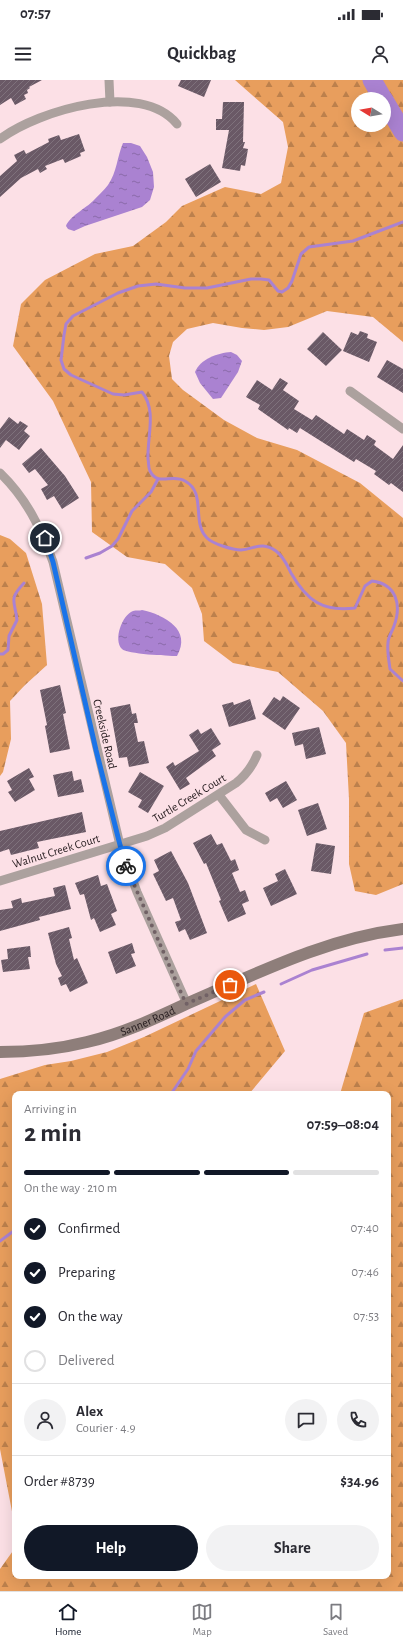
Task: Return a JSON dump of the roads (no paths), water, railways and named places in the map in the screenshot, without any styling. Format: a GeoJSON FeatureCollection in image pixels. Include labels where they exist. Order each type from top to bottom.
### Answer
{"type":"FeatureCollection","features":[{"type":"Feature","properties":{"kind":"main road","name":"Sanner Road"},"geometry":{"type":"LineString","coordinates":[[0,1052],[36,1051],[87,1043],[140,1025],[296,956],[350,938],[403,929]]}},
{"type":"Feature","properties":{"kind":"street"},"geometry":{"type":"LineString","coordinates":[[109,80],[110,102]]}},
{"type":"Feature","properties":{"kind":"street"},"geometry":{"type":"LineString","coordinates":[[0,139],[27,123],[51,113],[110,102],[147,104],[170,115],[177,124]]}},
{"type":"Feature","properties":{"kind":"street"},"geometry":{"type":"LineString","coordinates":[[350,391],[403,429]]}},
{"type":"Feature","properties":{"kind":"street","name":"Creekside Road"},"geometry":{"type":"LineString","coordinates":[[0,473],[23,498],[45,538],[53,562],[120,845],[137,892],[186,1004]]}},
{"type":"Feature","properties":{"kind":"street","name":"Turtle Creek Court"},"geometry":{"type":"LineString","coordinates":[[120,845],[165,828],[219,795],[246,774],[253,766],[257,755]]}},
{"type":"Feature","properties":{"kind":"street"},"geometry":{"type":"LineString","coordinates":[[219,795],[246,830],[265,840]]}},
{"type":"Feature","properties":{"kind":"street","name":"Walnut Creek Court"},"geometry":{"type":"LineString","coordinates":[[0,881],[120,845]]}},
{"type":"Feature","properties":{"kind":"water"},"geometry":{"type":"Polygon","coordinates":[[[123,143],[131,143],[140,146],[147,157],[153,172],[154,187],[150,200],[142,207],[74,231],[68,229],[66,226],[70,219],[93,201],[108,185],[113,175],[123,143]]]}},
{"type":"Feature","properties":{"kind":"water"},"geometry":{"type":"Polygon","coordinates":[[[231,352],[237,355],[242,361],[238,372],[221,398],[213,399],[200,383],[195,372],[197,367],[205,360],[231,352]]]}},
{"type":"Feature","properties":{"kind":"water"},"geometry":{"type":"Polygon","coordinates":[[[142,610],[151,612],[167,620],[179,631],[181,647],[177,656],[139,653],[125,651],[122,649],[118,640],[122,622],[129,613],[142,610]]]}},
{"type":"Feature","properties":{"kind":"waterway"},"geometry":{"type":"LineString","coordinates":[[372,80],[379,92]]}},
{"type":"Feature","properties":{"kind":"waterway"},"geometry":{"type":"LineString","coordinates":[[391,112],[403,132]]}},
{"type":"Feature","properties":{"kind":"waterway"},"geometry":{"type":"LineString","coordinates":[[403,222],[353,241],[309,247],[301,254],[292,281],[288,288],[282,292],[278,291],[269,280],[251,279],[207,288],[185,288],[156,284],[138,286],[118,293],[73,316],[66,324],[61,360],[64,369],[71,375],[113,394],[124,395],[142,392],[147,399],[150,415],[148,451],[150,471],[153,476],[157,478],[180,479],[192,486],[197,500],[202,531],[207,538],[223,546],[237,550],[258,546],[266,546],[271,548],[279,553],[283,558],[303,591],[317,602],[325,606],[344,609],[355,608],[365,586],[372,581],[387,586],[395,596],[397,603],[396,618],[388,641],[390,669],[403,681]]}},
{"type":"Feature","properties":{"kind":"waterway"},"geometry":{"type":"LineString","coordinates":[[86,558],[100,553],[112,546],[118,539],[132,511],[151,492],[158,479]]}},
{"type":"Feature","properties":{"kind":"waterway"},"geometry":{"type":"LineString","coordinates":[[0,654],[3,654],[8,650],[9,636],[17,620],[14,597],[24,583]]}},
{"type":"Feature","properties":{"kind":"waterway"},"geometry":{"type":"LineString","coordinates":[[385,950],[403,948]]}},
{"type":"Feature","properties":{"kind":"waterway"},"geometry":{"type":"LineString","coordinates":[[281,984],[312,970],[367,954]]}},
{"type":"Feature","properties":{"kind":"waterway"},"geometry":{"type":"LineString","coordinates":[[173,1091],[188,1069],[196,1051],[225,1017],[245,1000],[264,992]]}},
{"type":"Feature","properties":{"kind":"waterway"},"geometry":{"type":"LineString","coordinates":[[0,1241],[12,1232]]}}]}
